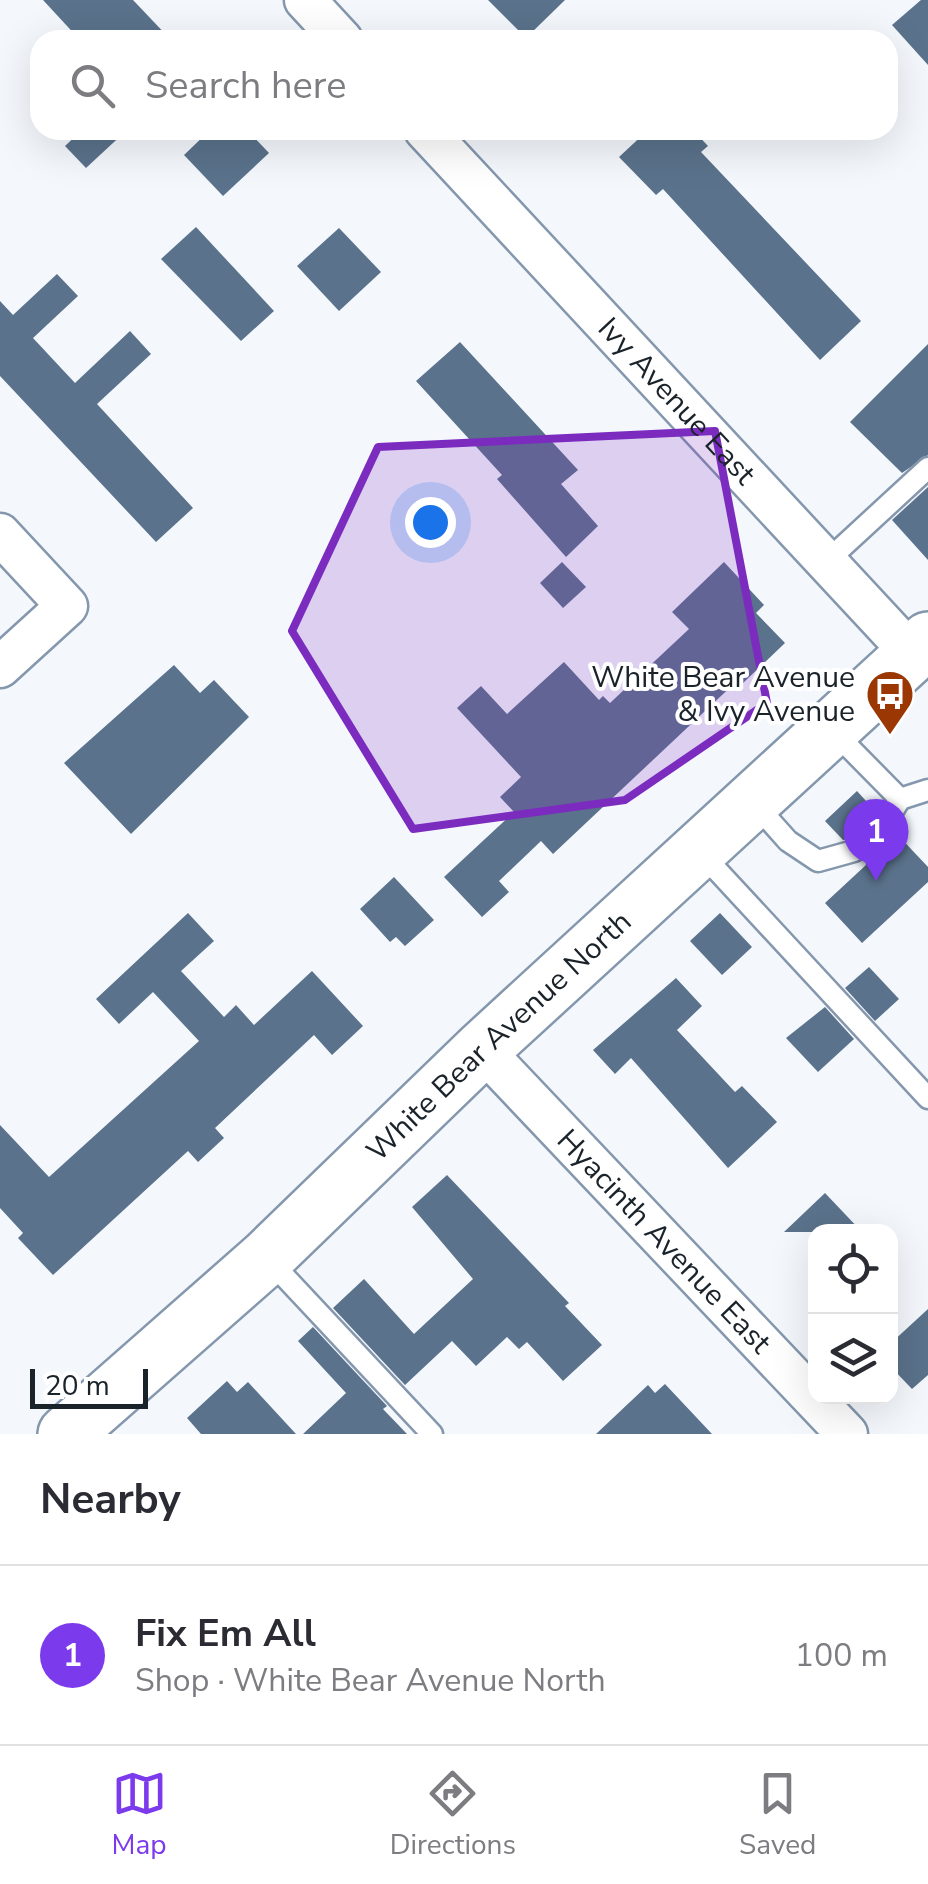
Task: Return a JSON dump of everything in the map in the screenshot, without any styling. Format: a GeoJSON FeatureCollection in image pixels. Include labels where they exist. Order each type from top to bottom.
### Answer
{"type":"FeatureCollection","features":[{"type":"Feature","properties":{"kind":"main road","name":"White Bear Avenue North"},"geometry":{"type":"LineString","coordinates":[[66,1434],[266,1258],[482,1049],[832,730],[923,655]]}},
{"type":"Feature","properties":{"kind":"street"},"geometry":{"type":"LineString","coordinates":[[304,0],[332,30]]}},
{"type":"Feature","properties":{"kind":"street","name":"Ivy Avenue East"},"geometry":{"type":"LineString","coordinates":[[434,140],[826,562],[923,655]]}},
{"type":"Feature","properties":{"kind":"street"},"geometry":{"type":"LineString","coordinates":[[0,534],[67,606],[0,667]]}},
{"type":"Feature","properties":{"kind":"street","name":"Hyacinth Avenue East"},"geometry":{"type":"LineString","coordinates":[[482,1049],[847,1434]]}},
{"type":"Feature","properties":{"kind":"lane"},"geometry":{"type":"LineString","coordinates":[[826,562],[928,468]]}},
{"type":"Feature","properties":{"kind":"lane"},"geometry":{"type":"LineString","coordinates":[[832,730],[900,799]]}},
{"type":"Feature","properties":{"kind":"lane"},"geometry":{"type":"LineString","coordinates":[[886,822],[900,799],[928,790]]}},
{"type":"Feature","properties":{"kind":"lane"},"geometry":{"type":"LineString","coordinates":[[754,803],[788,841],[818,861],[854,851]]}},
{"type":"Feature","properties":{"kind":"lane"},"geometry":{"type":"LineString","coordinates":[[700,852],[928,1098]]}},
{"type":"Feature","properties":{"kind":"lane"},"geometry":{"type":"LineString","coordinates":[[266,1258],[432,1434]]}},
{"type":"Feature","properties":{"kind":"highlighted area"},"geometry":{"type":"Polygon","coordinates":[[[715,431],[767,703],[625,800],[413,829],[292,631],[378,447],[715,431]]]}},
{"type":"Feature","properties":{"kind":"building"},"geometry":{"type":"Polygon","coordinates":[[[43,0],[133,0],[162,30],[71,30],[43,0]]]}},
{"type":"Feature","properties":{"kind":"building"},"geometry":{"type":"Polygon","coordinates":[[[488,0],[565,0],[534,30],[518,30],[488,0]]]}},
{"type":"Feature","properties":{"kind":"building"},"geometry":{"type":"Polygon","coordinates":[[[921,0],[928,0],[928,65],[898,30],[892,25],[921,0]]]}},
{"type":"Feature","properties":{"kind":"building"},"geometry":{"type":"Polygon","coordinates":[[[71,140],[116,140],[86,168],[65,146],[71,140]]]}},
{"type":"Feature","properties":{"kind":"building"},"geometry":{"type":"Polygon","coordinates":[[[200,140],[257,140],[269,153],[223,196],[184,155],[200,140]]]}},
{"type":"Feature","properties":{"kind":"building"},"geometry":{"type":"Polygon","coordinates":[[[637,140],[702,140],[708,146],[701,152],[861,321],[820,360],[663,189],[656,195],[619,157],[637,140]]]}},
{"type":"Feature","properties":{"kind":"building"},"geometry":{"type":"Polygon","coordinates":[[[196,227],[274,311],[241,341],[161,259],[196,227]]]}},
{"type":"Feature","properties":{"kind":"building"},"geometry":{"type":"Polygon","coordinates":[[[339,228],[381,272],[339,311],[297,266],[339,228]]]}},
{"type":"Feature","properties":{"kind":"building"},"geometry":{"type":"Polygon","coordinates":[[[57,274],[78,296],[33,338],[75,383],[130,331],[151,354],[97,404],[193,508],[156,542],[0,376],[0,301],[13,315],[57,274]]]}},
{"type":"Feature","properties":{"kind":"building"},"geometry":{"type":"Polygon","coordinates":[[[460,342],[578,470],[561,484],[598,526],[566,557],[497,479],[502,475],[416,381],[460,342]]]}},
{"type":"Feature","properties":{"kind":"building"},"geometry":{"type":"Polygon","coordinates":[[[928,344],[928,455],[902,473],[850,422],[928,344]]]}},
{"type":"Feature","properties":{"kind":"building"},"geometry":{"type":"Polygon","coordinates":[[[928,487],[928,560],[892,520],[928,487]]]}},
{"type":"Feature","properties":{"kind":"building"},"geometry":{"type":"Polygon","coordinates":[[[562,562],[586,587],[563,608],[540,583],[562,562]]]}},
{"type":"Feature","properties":{"kind":"building"},"geometry":{"type":"Polygon","coordinates":[[[724,562],[764,605],[756,613],[785,643],[742,684],[738,680],[553,854],[541,841],[499,881],[509,892],[482,917],[444,877],[514,812],[500,797],[521,777],[457,708],[481,686],[507,714],[564,662],[599,700],[603,696],[610,703],[689,629],[672,612],[724,562]]]}},
{"type":"Feature","properties":{"kind":"building"},"geometry":{"type":"Polygon","coordinates":[[[174,665],[200,693],[214,680],[249,717],[131,834],[64,763],[174,665]]]}},
{"type":"Feature","properties":{"kind":"building"},"geometry":{"type":"Polygon","coordinates":[[[857,791],[876,812],[875,829],[885,836],[895,832],[928,867],[928,882],[862,943],[825,903],[866,865],[864,842],[856,838],[843,840],[825,821],[857,791]]]}},
{"type":"Feature","properties":{"kind":"building"},"geometry":{"type":"Polygon","coordinates":[[[394,877],[434,920],[405,946],[396,937],[390,942],[360,909],[394,877]]]}},
{"type":"Feature","properties":{"kind":"building"},"geometry":{"type":"Polygon","coordinates":[[[188,913],[214,941],[181,971],[224,1017],[236,1005],[254,1025],[312,971],[363,1026],[332,1055],[314,1035],[215,1128],[224,1138],[198,1162],[188,1151],[53,1275],[18,1238],[23,1233],[0,1208],[0,1125],[49,1177],[199,1041],[153,992],[119,1024],[96,999],[188,913]]]}},
{"type":"Feature","properties":{"kind":"building"},"geometry":{"type":"Polygon","coordinates":[[[720,913],[752,947],[722,975],[690,941],[720,913]]]}},
{"type":"Feature","properties":{"kind":"building"},"geometry":{"type":"Polygon","coordinates":[[[869,967],[899,999],[875,1021],[845,988],[869,967]]]}},
{"type":"Feature","properties":{"kind":"building"},"geometry":{"type":"Polygon","coordinates":[[[676,978],[702,1006],[677,1030],[735,1092],[742,1086],[777,1122],[728,1168],[631,1058],[615,1074],[593,1050],[676,978]]]}},
{"type":"Feature","properties":{"kind":"building"},"geometry":{"type":"Polygon","coordinates":[[[825,1007],[854,1039],[818,1072],[786,1038],[825,1007]]]}},
{"type":"Feature","properties":{"kind":"building"},"geometry":{"type":"Polygon","coordinates":[[[447,1175],[569,1303],[565,1306],[602,1345],[563,1381],[527,1342],[519,1349],[507,1337],[476,1366],[452,1341],[405,1385],[333,1308],[364,1279],[414,1334],[473,1279],[412,1207],[447,1175]]]}},
{"type":"Feature","properties":{"kind":"building"},"geometry":{"type":"Polygon","coordinates":[[[825,1193],[854,1224],[808,1224],[808,1232],[784,1232],[825,1193]]]}},
{"type":"Feature","properties":{"kind":"building"},"geometry":{"type":"Polygon","coordinates":[[[928,1309],[928,1375],[912,1389],[898,1374],[898,1337],[928,1309]]]}},
{"type":"Feature","properties":{"kind":"building"},"geometry":{"type":"Polygon","coordinates":[[[313,1327],[387,1406],[383,1409],[407,1434],[303,1434],[346,1393],[298,1341],[313,1327]]]}},
{"type":"Feature","properties":{"kind":"building"},"geometry":{"type":"Polygon","coordinates":[[[227,1381],[237,1392],[248,1382],[296,1434],[201,1434],[187,1418],[227,1381]]]}},
{"type":"Feature","properties":{"kind":"building"},"geometry":{"type":"Polygon","coordinates":[[[665,1384],[712,1434],[596,1434],[648,1385],[655,1393],[665,1384]]]}},
{"type":"Feature","properties":{"kind":"place","name":"White Bear Avenue & Ivy Avenue"},"geometry":{"type":"Point","coordinates":[890,736]}},
{"type":"Feature","properties":{"kind":"place","name":"Fix Em All"},"geometry":{"type":"Point","coordinates":[876,881]}}]}
